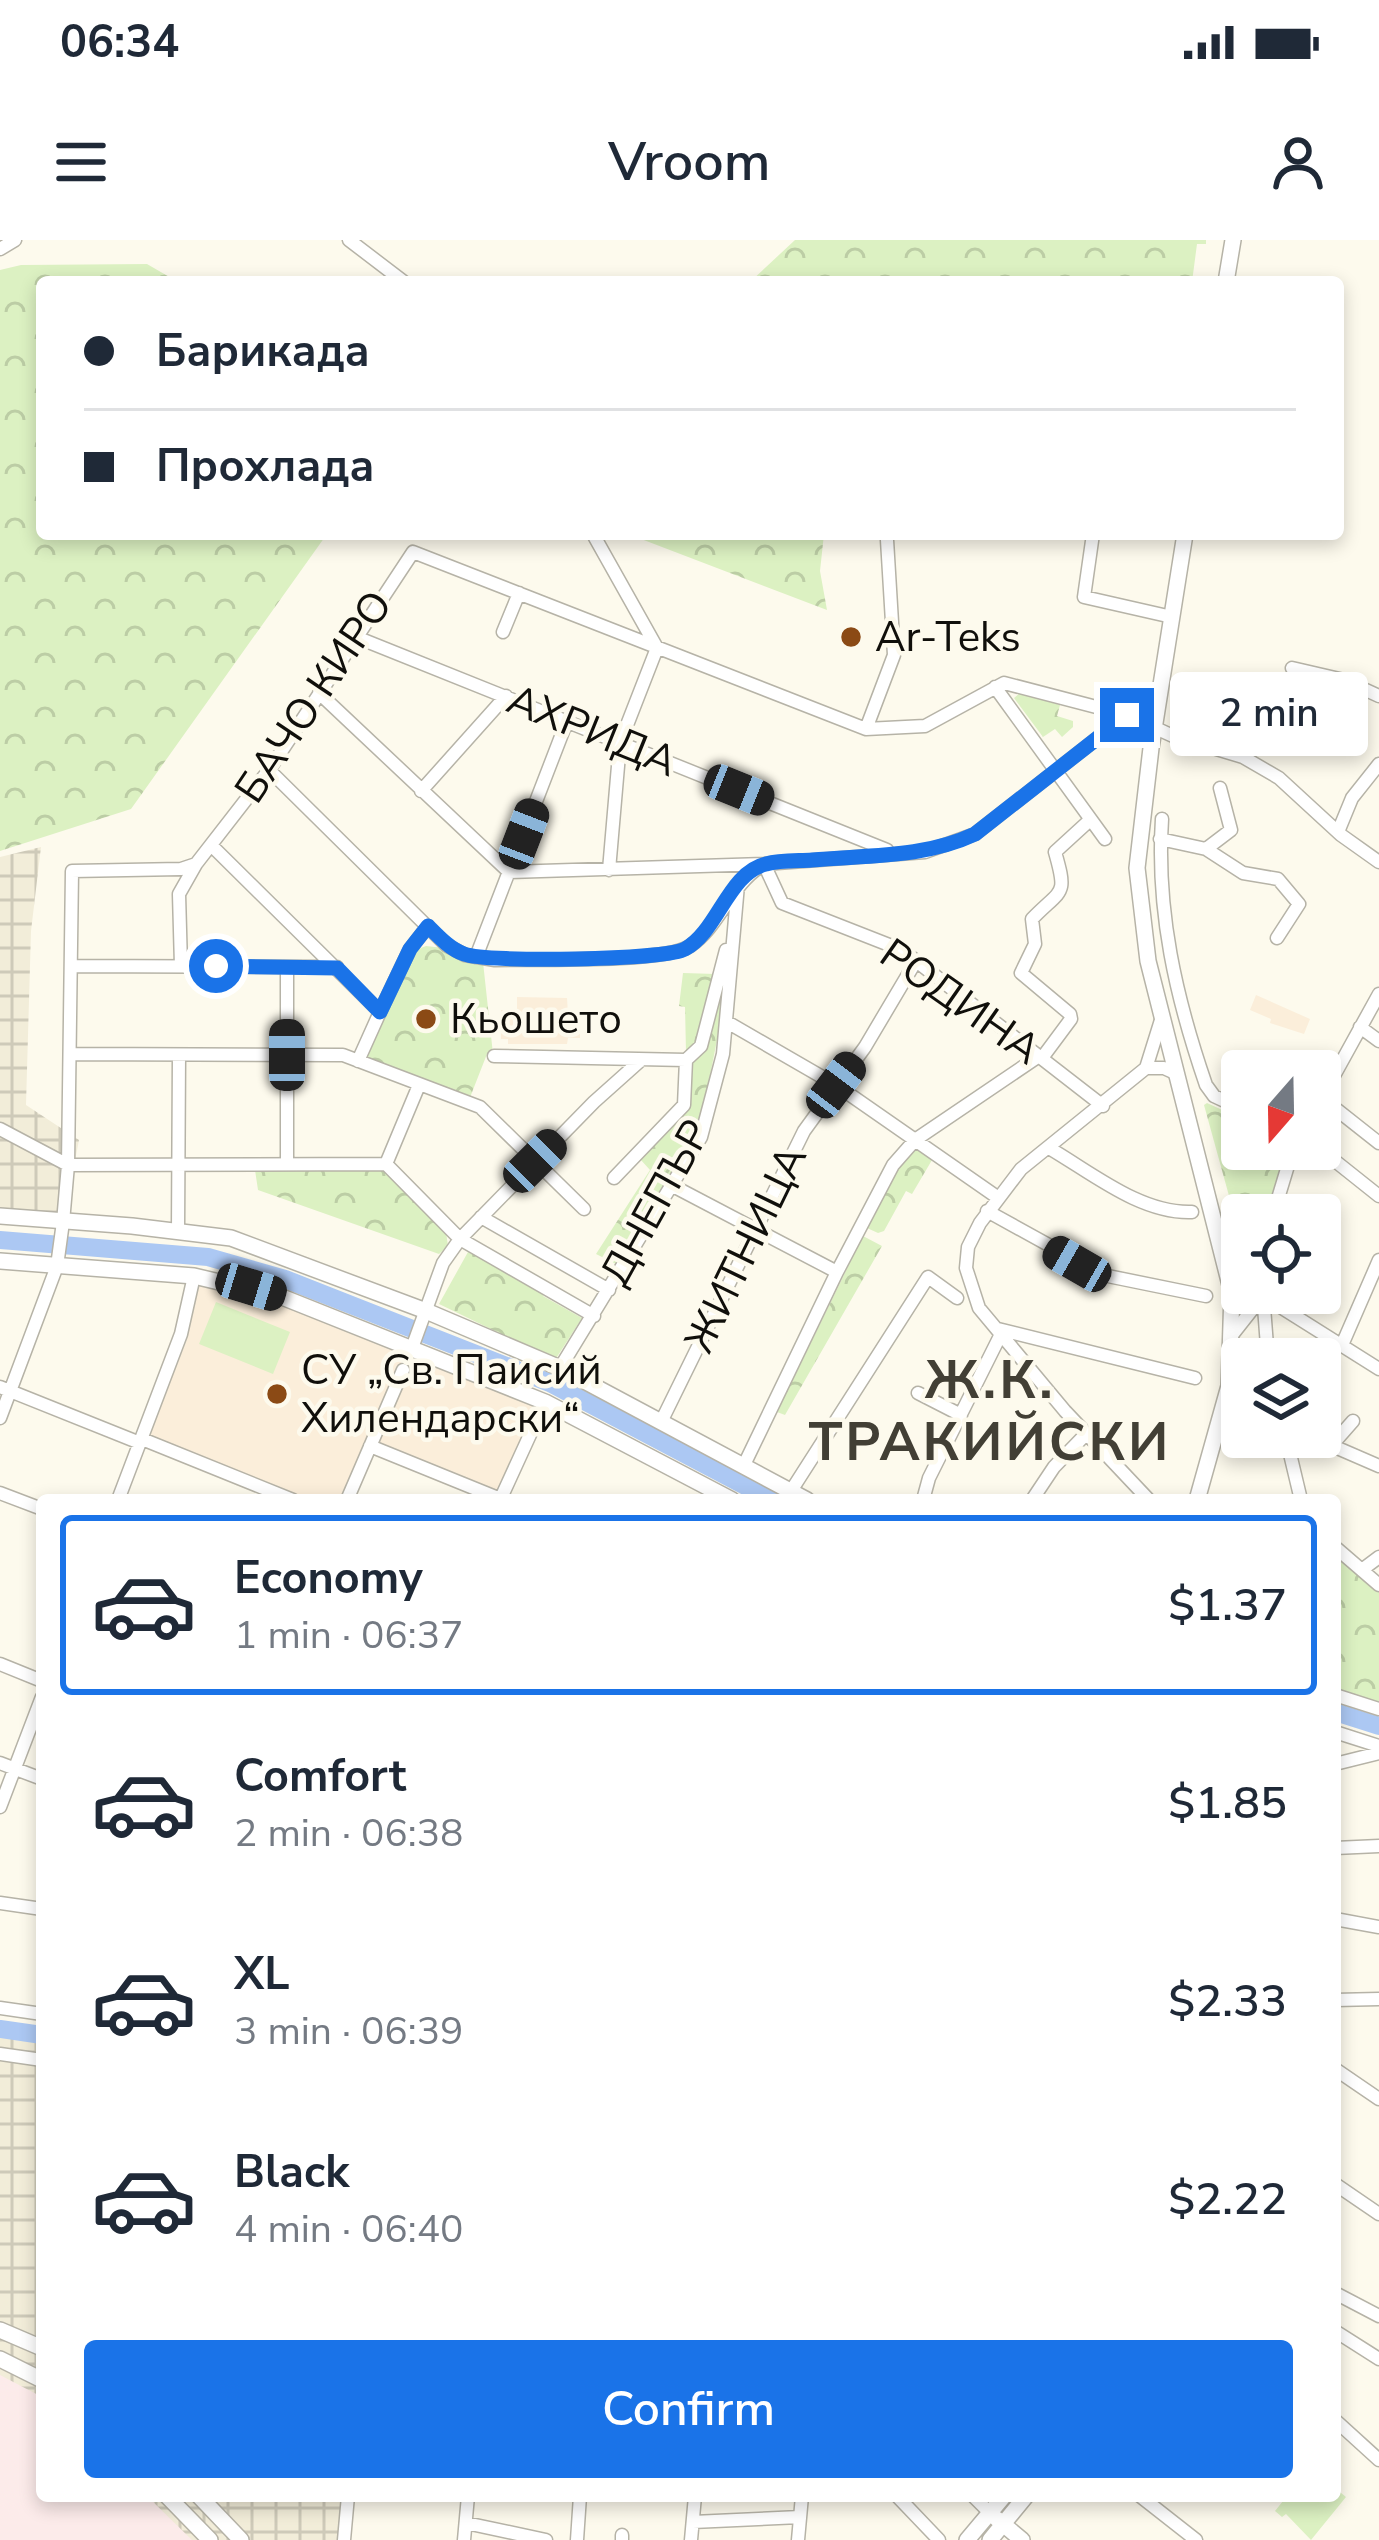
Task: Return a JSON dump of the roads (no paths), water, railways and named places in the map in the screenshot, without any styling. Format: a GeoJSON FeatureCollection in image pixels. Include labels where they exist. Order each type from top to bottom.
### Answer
{"type":"FeatureCollection","features":[{"type":"Feature","properties":{"kind":"main road"},"geometry":{"type":"LineString","coordinates":[[1227,276],[1233,240]]}},
{"type":"Feature","properties":{"kind":"main road"},"geometry":{"type":"LineString","coordinates":[[1184,540],[1136,868],[1161,1020],[1221,1251]]}},
{"type":"Feature","properties":{"kind":"main road"},"geometry":{"type":"LineString","coordinates":[[0,1216],[60,1244],[282,1297],[414,1343],[545,1402],[706,1494]]}},
{"type":"Feature","properties":{"kind":"main road"},"geometry":{"type":"LineString","coordinates":[[0,1262],[60,1244],[178,1230],[231,1238],[560,1368],[796,1494]]}},
{"type":"Feature","properties":{"kind":"main road"},"geometry":{"type":"LineString","coordinates":[[1200,1494],[1229,1386],[1232,1314]]}},
{"type":"Feature","properties":{"kind":"main road"},"geometry":{"type":"LineString","coordinates":[[0,2330],[36,2345]]}},
{"type":"Feature","properties":{"kind":"main road"},"geometry":{"type":"LineString","coordinates":[[0,2359],[36,2377]]}},
{"type":"Feature","properties":{"kind":"main road"},"geometry":{"type":"LineString","coordinates":[[173,2502],[210,2540]]}},
{"type":"Feature","properties":{"kind":"main road"},"geometry":{"type":"LineString","coordinates":[[205,2502],[242,2540]]}},
{"type":"Feature","properties":{"kind":"main road"},"geometry":{"type":"LineString","coordinates":[[967,2540],[994,2525],[1019,2502]]}},
{"type":"Feature","properties":{"kind":"main road"},"geometry":{"type":"LineString","coordinates":[[994,2525],[1022,2540]]}},
{"type":"Feature","properties":{"kind":"street"},"geometry":{"type":"LineString","coordinates":[[0,249],[15,240]]}},
{"type":"Feature","properties":{"kind":"street"},"geometry":{"type":"LineString","coordinates":[[349,240],[396,276]]}},
{"type":"Feature","properties":{"kind":"street"},"geometry":{"type":"LineString","coordinates":[[596,540],[657,648],[620,743],[609,870]]}},
{"type":"Feature","properties":{"kind":"street"},"geometry":{"type":"LineString","coordinates":[[866,728],[894,655],[887,540]]}},
{"type":"Feature","properties":{"kind":"street"},"geometry":{"type":"LineString","coordinates":[[1093,540],[1084,597],[1172,617]]}},
{"type":"Feature","properties":{"kind":"street","name":"БАЧО КИРО"},"geometry":{"type":"LineString","coordinates":[[196,864],[269,770],[412,553],[866,728],[925,726],[994,687]]}},
{"type":"Feature","properties":{"kind":"street"},"geometry":{"type":"LineString","coordinates":[[503,632],[519,593]]}},
{"type":"Feature","properties":{"kind":"street","name":"АХРИДА"},"geometry":{"type":"LineString","coordinates":[[356,638],[894,853]]}},
{"type":"Feature","properties":{"kind":"street"},"geometry":{"type":"LineString","coordinates":[[1292,668],[1344,680],[1379,695]]}},
{"type":"Feature","properties":{"kind":"street"},"geometry":{"type":"LineString","coordinates":[[1105,839],[994,687],[1004,683],[1127,715],[1255,763],[1379,862]]}},
{"type":"Feature","properties":{"kind":"street"},"geometry":{"type":"LineString","coordinates":[[319,693],[509,872],[764,864],[925,852],[975,834],[1127,715]]}},
{"type":"Feature","properties":{"kind":"street"},"geometry":{"type":"LineString","coordinates":[[421,790],[506,696]]}},
{"type":"Feature","properties":{"kind":"street"},"geometry":{"type":"LineString","coordinates":[[476,957],[567,721]]}},
{"type":"Feature","properties":{"kind":"street"},"geometry":{"type":"LineString","coordinates":[[1338,832],[1352,798],[1378,765]]}},
{"type":"Feature","properties":{"kind":"street"},"geometry":{"type":"LineString","coordinates":[[269,770],[446,944],[476,957],[672,955],[701,936],[739,884],[764,864]]}},
{"type":"Feature","properties":{"kind":"street"},"geometry":{"type":"LineString","coordinates":[[1207,849],[1231,830],[1220,788]]}},
{"type":"Feature","properties":{"kind":"street"},"geometry":{"type":"LineString","coordinates":[[1162,819],[1162,912],[1172,967],[1204,1080],[1221,1099]]}},
{"type":"Feature","properties":{"kind":"street"},"geometry":{"type":"LineString","coordinates":[[744,1466],[893,1165],[914,1140],[1040,1057],[1071,1019],[1021,973],[1035,944],[1032,919],[1061,895],[1065,884],[1055,852],[1090,820]]}},
{"type":"Feature","properties":{"kind":"street"},"geometry":{"type":"LineString","coordinates":[[1160,838],[1207,849],[1243,873],[1276,878],[1296,896],[1297,910],[1277,938]]}},
{"type":"Feature","properties":{"kind":"street"},"geometry":{"type":"LineString","coordinates":[[212,846],[380,1012]]}},
{"type":"Feature","properties":{"kind":"street"},"geometry":{"type":"LineString","coordinates":[[181,966],[179,895],[182,882],[196,864]]}},
{"type":"Feature","properties":{"kind":"street"},"geometry":{"type":"LineString","coordinates":[[0,1418],[5,1389],[60,1244],[68,1165],[72,871],[181,869],[196,864]]}},
{"type":"Feature","properties":{"kind":"street","name":"РОДИНА"},"geometry":{"type":"LineString","coordinates":[[764,864],[782,903],[902,950],[1103,1106]]}},
{"type":"Feature","properties":{"kind":"street","name":"ДНЕПЪР"},"geometry":{"type":"LineString","coordinates":[[560,1368],[701,1138],[723,1054],[739,884]]}},
{"type":"Feature","properties":{"kind":"street","name":"ДНЕПЪР"},"geometry":{"type":"LineString","coordinates":[[614,1178],[684,1105],[686,1060],[700,1046],[734,920]]}},
{"type":"Feature","properties":{"kind":"street"},"geometry":{"type":"LineString","coordinates":[[358,1060],[410,949],[428,926]]}},
{"type":"Feature","properties":{"kind":"street","name":"ЖИТНИЦА"},"geometry":{"type":"LineString","coordinates":[[662,1420],[804,1131],[865,1047],[916,961]]}},
{"type":"Feature","properties":{"kind":"street"},"geometry":{"type":"LineString","coordinates":[[71,966],[337,968]]}},
{"type":"Feature","properties":{"kind":"street"},"geometry":{"type":"LineString","coordinates":[[287,967],[287,1164]]}},
{"type":"Feature","properties":{"kind":"street"},"geometry":{"type":"LineString","coordinates":[[1341,1062],[1379,994]]}},
{"type":"Feature","properties":{"kind":"street"},"geometry":{"type":"LineString","coordinates":[[1146,1068],[1161,1020]]}},
{"type":"Feature","properties":{"kind":"street"},"geometry":{"type":"LineString","coordinates":[[727,1022],[836,1085],[997,1197]]}},
{"type":"Feature","properties":{"kind":"street"},"geometry":{"type":"LineString","coordinates":[[1360,1027],[1379,1041]]}},
{"type":"Feature","properties":{"kind":"street"},"geometry":{"type":"LineString","coordinates":[[70,1054],[343,1055],[480,1107],[584,1209]]}},
{"type":"Feature","properties":{"kind":"street"},"geometry":{"type":"LineString","coordinates":[[178,1230],[179,1055]]}},
{"type":"Feature","properties":{"kind":"street"},"geometry":{"type":"LineString","coordinates":[[494,1056],[686,1060]]}},
{"type":"Feature","properties":{"kind":"street"},"geometry":{"type":"LineString","coordinates":[[414,1343],[443,1263],[460,1239],[641,1060]]}},
{"type":"Feature","properties":{"kind":"street"},"geometry":{"type":"LineString","coordinates":[[1143,1494],[980,1308],[966,1268],[968,1247],[987,1211],[1021,1169],[1146,1068],[1156,1066],[1175,1073]]}},
{"type":"Feature","properties":{"kind":"street"},"geometry":{"type":"LineString","coordinates":[[386,1164],[419,1084]]}},
{"type":"Feature","properties":{"kind":"street"},"geometry":{"type":"LineString","coordinates":[[1341,1114],[1379,1143]]}},
{"type":"Feature","properties":{"kind":"street"},"geometry":{"type":"LineString","coordinates":[[0,1129],[68,1165],[386,1164],[460,1239],[594,1316]]}},
{"type":"Feature","properties":{"kind":"street"},"geometry":{"type":"LineString","coordinates":[[1049,1148],[1143,1202],[1162,1210],[1192,1212]]}},
{"type":"Feature","properties":{"kind":"street"},"geometry":{"type":"LineString","coordinates":[[1341,1166],[1379,1196]]}},
{"type":"Feature","properties":{"kind":"street"},"geometry":{"type":"LineString","coordinates":[[673,1186],[837,1272]]}},
{"type":"Feature","properties":{"kind":"street"},"geometry":{"type":"LineString","coordinates":[[987,1211],[1102,1275],[1206,1296]]}},
{"type":"Feature","properties":{"kind":"street"},"geometry":{"type":"LineString","coordinates":[[481,1217],[609,1289]]}},
{"type":"Feature","properties":{"kind":"street"},"geometry":{"type":"LineString","coordinates":[[1342,1345],[1379,1260]]}},
{"type":"Feature","properties":{"kind":"street"},"geometry":{"type":"LineString","coordinates":[[120,1494],[181,1334],[194,1276]]}},
{"type":"Feature","properties":{"kind":"street"},"geometry":{"type":"LineString","coordinates":[[791,1491],[928,1277],[957,1298]]}},
{"type":"Feature","properties":{"kind":"street"},"geometry":{"type":"LineString","coordinates":[[1232,1335],[1248,1314]]}},
{"type":"Feature","properties":{"kind":"street"},"geometry":{"type":"LineString","coordinates":[[1294,1314],[1379,1369]]}},
{"type":"Feature","properties":{"kind":"street"},"geometry":{"type":"LineString","coordinates":[[999,1331],[1195,1378]]}},
{"type":"Feature","properties":{"kind":"street"},"geometry":{"type":"LineString","coordinates":[[925,1494],[999,1331]]}},
{"type":"Feature","properties":{"kind":"street"},"geometry":{"type":"LineString","coordinates":[[350,1494],[403,1370]]}},
{"type":"Feature","properties":{"kind":"street"},"geometry":{"type":"LineString","coordinates":[[5,1389],[278,1494]]}},
{"type":"Feature","properties":{"kind":"street"},"geometry":{"type":"LineString","coordinates":[[918,1394],[961,1415]]}},
{"type":"Feature","properties":{"kind":"street"},"geometry":{"type":"LineString","coordinates":[[504,1494],[545,1402]]}},
{"type":"Feature","properties":{"kind":"street"},"geometry":{"type":"LineString","coordinates":[[1341,1434],[1353,1421]]}},
{"type":"Feature","properties":{"kind":"street"},"geometry":{"type":"LineString","coordinates":[[1036,1494],[1086,1434]]}},
{"type":"Feature","properties":{"kind":"street"},"geometry":{"type":"LineString","coordinates":[[370,1446],[490,1494]]}},
{"type":"Feature","properties":{"kind":"street"},"geometry":{"type":"LineString","coordinates":[[1341,1450],[1379,1466]]}},
{"type":"Feature","properties":{"kind":"street"},"geometry":{"type":"LineString","coordinates":[[1291,1458],[1300,1494]]}},
{"type":"Feature","properties":{"kind":"street"},"geometry":{"type":"LineString","coordinates":[[0,1493],[36,1507]]}},
{"type":"Feature","properties":{"kind":"street"},"geometry":{"type":"LineString","coordinates":[[1341,1552],[1379,1585]]}},
{"type":"Feature","properties":{"kind":"street"},"geometry":{"type":"LineString","coordinates":[[1364,1569],[1379,1557]]}},
{"type":"Feature","properties":{"kind":"street"},"geometry":{"type":"LineString","coordinates":[[0,1664],[36,1679]]}},
{"type":"Feature","properties":{"kind":"street"},"geometry":{"type":"LineString","coordinates":[[1341,1697],[1379,1709]]}},
{"type":"Feature","properties":{"kind":"street"},"geometry":{"type":"LineString","coordinates":[[0,1807],[36,1713]]}},
{"type":"Feature","properties":{"kind":"street"},"geometry":{"type":"LineString","coordinates":[[1341,1734],[1379,1750]]}},
{"type":"Feature","properties":{"kind":"street"},"geometry":{"type":"LineString","coordinates":[[1341,1762],[1379,1750]]}},
{"type":"Feature","properties":{"kind":"street"},"geometry":{"type":"LineString","coordinates":[[0,1762],[36,1777]]}},
{"type":"Feature","properties":{"kind":"street"},"geometry":{"type":"LineString","coordinates":[[1341,1848],[1379,1846]]}},
{"type":"Feature","properties":{"kind":"street"},"geometry":{"type":"LineString","coordinates":[[0,1903],[36,1908]]}},
{"type":"Feature","properties":{"kind":"street"},"geometry":{"type":"LineString","coordinates":[[1341,1920],[1379,1927]]}},
{"type":"Feature","properties":{"kind":"street"},"geometry":{"type":"LineString","coordinates":[[1341,2000],[1379,1999]]}},
{"type":"Feature","properties":{"kind":"street"},"geometry":{"type":"LineString","coordinates":[[0,2008],[36,2013]]}},
{"type":"Feature","properties":{"kind":"street"},"geometry":{"type":"LineString","coordinates":[[0,2054],[36,2059]]}},
{"type":"Feature","properties":{"kind":"street"},"geometry":{"type":"LineString","coordinates":[[1341,2078],[1379,2099]]}},
{"type":"Feature","properties":{"kind":"street"},"geometry":{"type":"LineString","coordinates":[[1341,2188],[1379,2214]]}},
{"type":"Feature","properties":{"kind":"street"},"geometry":{"type":"LineString","coordinates":[[1341,2296],[1379,2316]]}},
{"type":"Feature","properties":{"kind":"street"},"geometry":{"type":"LineString","coordinates":[[1341,2336],[1379,2360]]}},
{"type":"Feature","properties":{"kind":"street"},"geometry":{"type":"LineString","coordinates":[[1341,2425],[1379,2460]]}},
{"type":"Feature","properties":{"kind":"street"},"geometry":{"type":"LineString","coordinates":[[344,2540],[347,2502]]}},
{"type":"Feature","properties":{"kind":"street"},"geometry":{"type":"LineString","coordinates":[[464,2540],[468,2502]]}},
{"type":"Feature","properties":{"kind":"street"},"geometry":{"type":"LineString","coordinates":[[577,2540],[580,2502]]}},
{"type":"Feature","properties":{"kind":"street"},"geometry":{"type":"LineString","coordinates":[[691,2540],[695,2502]]}},
{"type":"Feature","properties":{"kind":"street"},"geometry":{"type":"LineString","coordinates":[[798,2540],[801,2502]]}},
{"type":"Feature","properties":{"kind":"street"},"geometry":{"type":"LineString","coordinates":[[903,2502],[939,2540]]}},
{"type":"Feature","properties":{"kind":"street"},"geometry":{"type":"LineString","coordinates":[[1148,2502],[1196,2540]]}},
{"type":"Feature","properties":{"kind":"street"},"geometry":{"type":"LineString","coordinates":[[693,2522],[800,2517]]}},
{"type":"Feature","properties":{"kind":"street"},"geometry":{"type":"LineString","coordinates":[[466,2523],[546,2540]]}},
{"type":"Feature","properties":{"kind":"waterway"},"geometry":{"type":"LineString","coordinates":[[0,1240],[208,1257],[285,1279],[550,1383],[761,1494]]}},
{"type":"Feature","properties":{"kind":"waterway"},"geometry":{"type":"LineString","coordinates":[[1341,1714],[1379,1726]]}},
{"type":"Feature","properties":{"kind":"waterway"},"geometry":{"type":"LineString","coordinates":[[0,2029],[36,2034]]}},
{"type":"Feature","properties":{"kind":"place","name":"Ar-Teks"},"geometry":{"type":"Point","coordinates":[851,637]}},
{"type":"Feature","properties":{"kind":"place","name":"Кьошето"},"geometry":{"type":"Point","coordinates":[426,1019]}},
{"type":"Feature","properties":{"kind":"place","name":"СУ „Св. Паисий Хилендарски“"},"geometry":{"type":"Point","coordinates":[277,1394]}},
{"type":"Feature","properties":{"kind":"district","name":"Ж.К. ТРАКИЙСКИ"},"geometry":{"type":"Point","coordinates":[990,1411]}}]}
